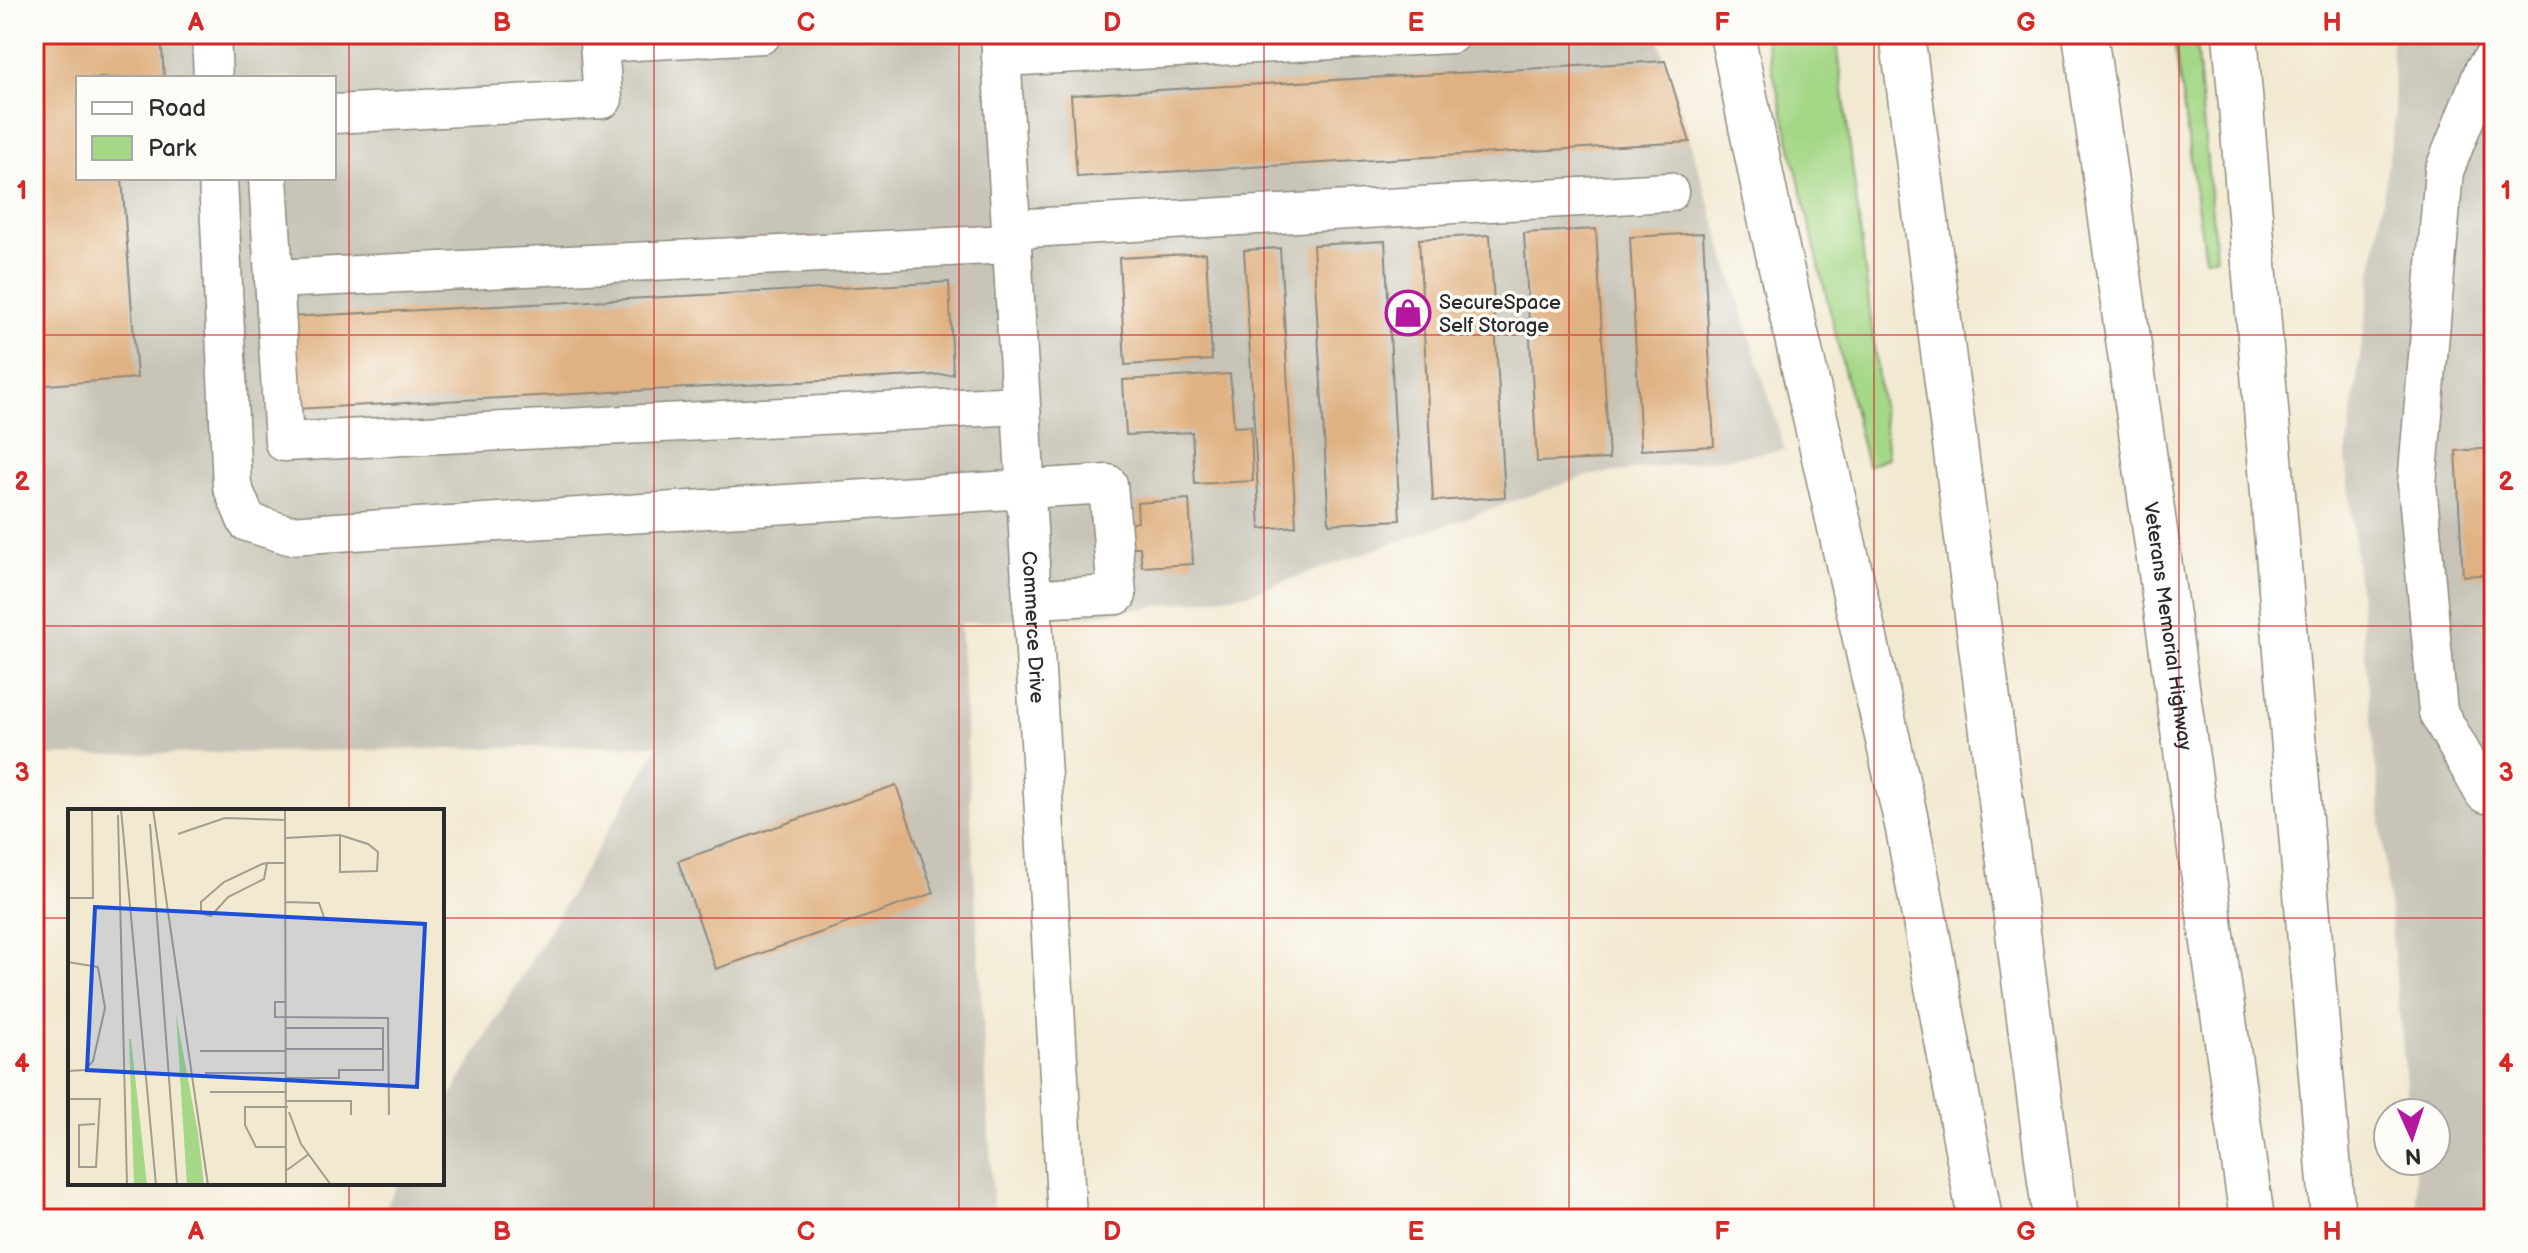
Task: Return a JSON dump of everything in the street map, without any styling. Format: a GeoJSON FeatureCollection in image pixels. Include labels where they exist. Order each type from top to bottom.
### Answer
{"type":"FeatureCollection","features":[{"type":"Feature","properties":{"kind":"highway"},"geometry":{"type":"LineString","coordinates":[[1732,34],[1908,829],[1980,1219]]}},
{"type":"Feature","properties":{"kind":"highway"},"geometry":{"type":"LineString","coordinates":[[1902,34],[2055,1219]]}},
{"type":"Feature","properties":{"kind":"highway","name":"Veterans Memorial Highway"},"geometry":{"type":"LineString","coordinates":[[2085,34],[2252,1219]]}},
{"type":"Feature","properties":{"kind":"highway"},"geometry":{"type":"LineString","coordinates":[[2235,34],[2333,1219]]}},
{"type":"Feature","properties":{"kind":"street"},"geometry":{"type":"LineString","coordinates":[[211,34],[213,76]]}},
{"type":"Feature","properties":{"kind":"street"},"geometry":{"type":"LineString","coordinates":[[336,114],[603,99],[599,43],[762,34]]}},
{"type":"Feature","properties":{"kind":"street"},"geometry":{"type":"LineString","coordinates":[[1001,46],[1451,34]]}},
{"type":"Feature","properties":{"kind":"street","name":"Commerce Drive"},"geometry":{"type":"LineString","coordinates":[[1001,46],[1067,1219]]}},
{"type":"Feature","properties":{"kind":"street"},"geometry":{"type":"LineString","coordinates":[[2494,57],[2484,70],[2444,171],[2417,484],[2438,712],[2484,793],[2494,796]]}},
{"type":"Feature","properties":{"kind":"street"},"geometry":{"type":"LineString","coordinates":[[218,180],[232,486],[247,522],[289,535],[1108,484],[1117,595],[1032,599]]}},
{"type":"Feature","properties":{"kind":"street"},"geometry":{"type":"LineString","coordinates":[[268,180],[284,442],[1020,405]]}},
{"type":"Feature","properties":{"kind":"street"},"geometry":{"type":"LineString","coordinates":[[274,279],[1011,236],[1669,192]]}},
{"type":"Feature","properties":{"kind":"shaded area"},"geometry":{"type":"Polygon","coordinates":[[[34,34],[1657,34],[1785,450],[1586,476],[1250,593],[1095,615],[960,623],[994,1219],[378,1219],[398,1185],[444,1185],[444,1108],[659,745],[34,756],[34,34]]]}},
{"type":"Feature","properties":{"kind":"shaded area"},"geometry":{"type":"Polygon","coordinates":[[[2391,34],[2494,34],[2494,1219],[2419,1219],[2415,1177],[2452,1177],[2452,1097],[2407,1097],[2346,455],[2395,115],[2391,34]]]}},
{"type":"Feature","properties":{"kind":"green space"},"geometry":{"type":"Polygon","coordinates":[[[1764,34],[1836,34],[1888,458],[1867,466],[1764,34]]]}},
{"type":"Feature","properties":{"kind":"green space"},"geometry":{"type":"Polygon","coordinates":[[[2173,34],[2195,34],[2216,257],[2205,259],[2173,34]]]}},
{"type":"Feature","properties":{"kind":"building"},"geometry":{"type":"Polygon","coordinates":[[[34,34],[161,34],[164,76],[76,76],[76,180],[122,180],[137,378],[34,386],[34,34]]]}},
{"type":"Feature","properties":{"kind":"building"},"geometry":{"type":"Polygon","coordinates":[[[1665,61],[1690,142],[1077,177],[1071,95],[1665,61]]]}},
{"type":"Feature","properties":{"kind":"building"},"geometry":{"type":"Polygon","coordinates":[[[1596,229],[1609,459],[1537,462],[1524,233],[1596,229]]]}},
{"type":"Feature","properties":{"kind":"building"},"geometry":{"type":"Polygon","coordinates":[[[1703,233],[1714,446],[1641,450],[1630,237],[1703,233]]]}},
{"type":"Feature","properties":{"kind":"building"},"geometry":{"type":"Polygon","coordinates":[[[1490,235],[1505,497],[1433,501],[1419,239],[1490,235]]]}},
{"type":"Feature","properties":{"kind":"building"},"geometry":{"type":"Polygon","coordinates":[[[1385,241],[1400,520],[1329,524],[1313,245],[1385,241]]]}},
{"type":"Feature","properties":{"kind":"building"},"geometry":{"type":"Polygon","coordinates":[[[1280,248],[1296,526],[1260,529],[1244,250],[1280,248]]]}},
{"type":"Feature","properties":{"kind":"building"},"geometry":{"type":"Polygon","coordinates":[[[1206,253],[1212,360],[1125,365],[1119,258],[1206,253]]]}},
{"type":"Feature","properties":{"kind":"building"},"geometry":{"type":"Polygon","coordinates":[[[949,282],[953,374],[294,409],[289,317],[949,282]]]}},
{"type":"Feature","properties":{"kind":"building"},"geometry":{"type":"Polygon","coordinates":[[[1230,374],[1234,427],[1251,426],[1253,481],[1195,484],[1192,432],[1126,435],[1123,380],[1230,374]]]}},
{"type":"Feature","properties":{"kind":"building"},"geometry":{"type":"Polygon","coordinates":[[[2494,448],[2494,574],[2463,576],[2456,451],[2494,448]]]}},
{"type":"Feature","properties":{"kind":"building"},"geometry":{"type":"Polygon","coordinates":[[[1189,499],[1193,564],[1142,567],[1140,547],[1131,547],[1129,524],[1138,522],[1137,503],[1189,499]]]}},
{"type":"Feature","properties":{"kind":"building"},"geometry":{"type":"Polygon","coordinates":[[[896,785],[934,893],[716,969],[678,861],[896,785]]]}},
{"type":"Feature","properties":{"kind":"place","name":"SecureSpace Self Storage"},"geometry":{"type":"Point","coordinates":[1408,313]}}]}
